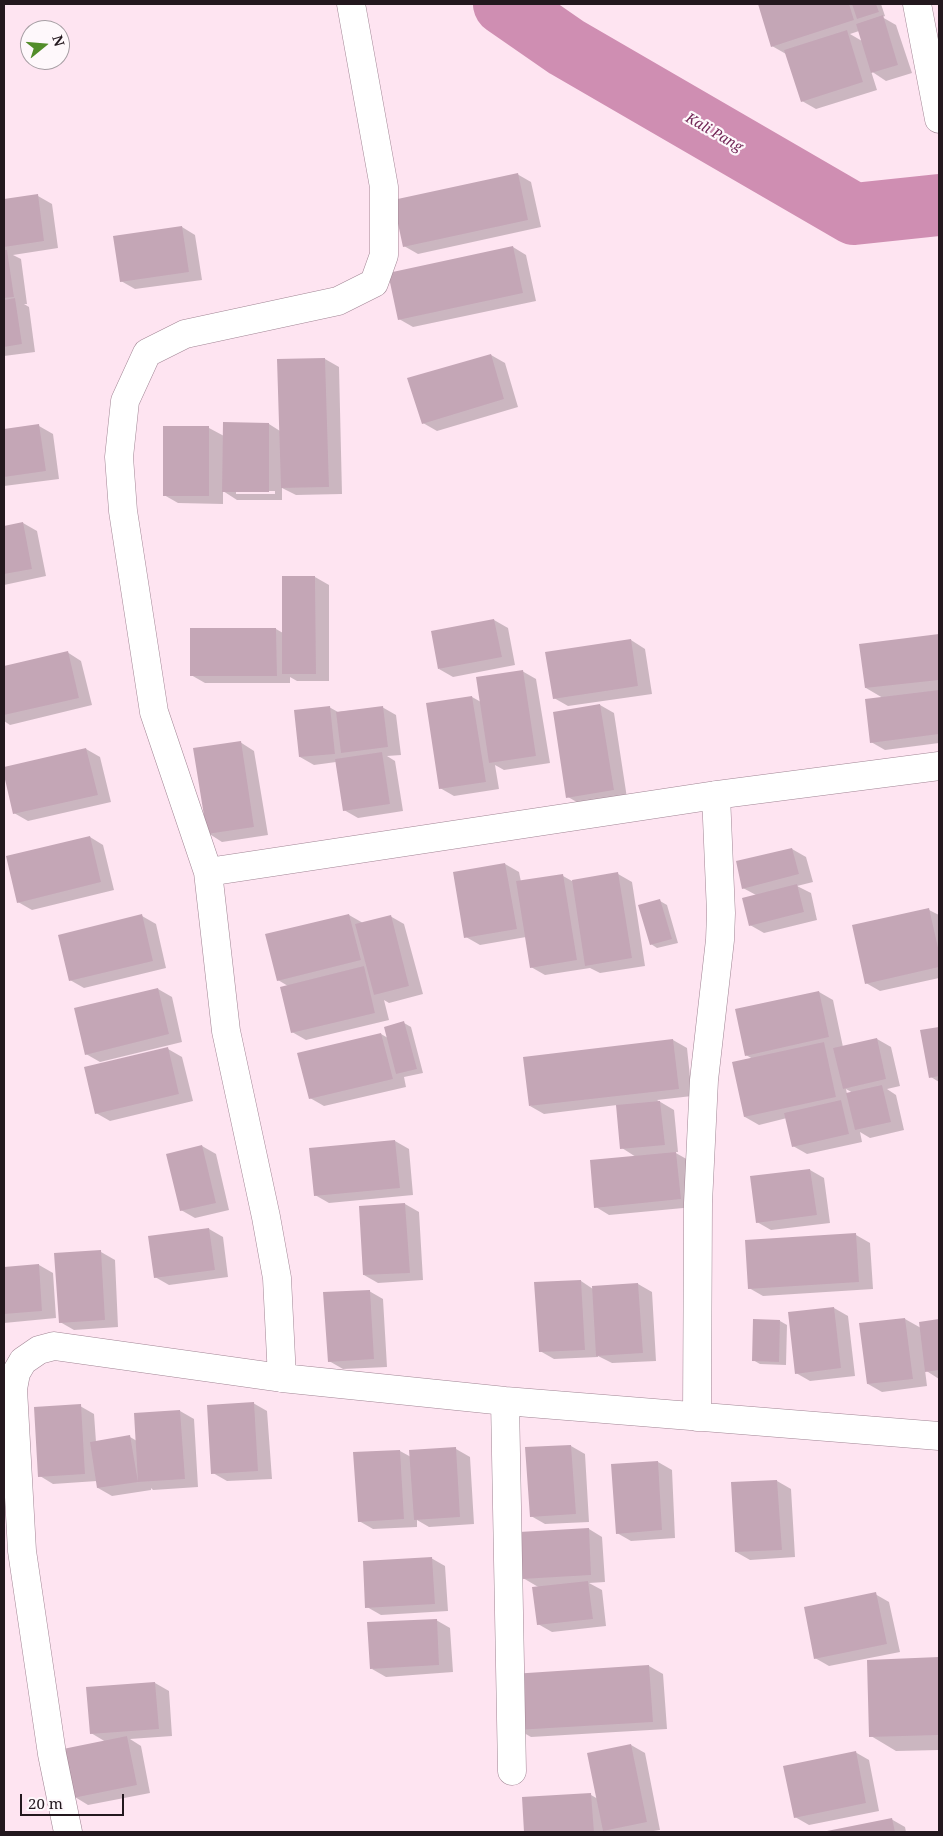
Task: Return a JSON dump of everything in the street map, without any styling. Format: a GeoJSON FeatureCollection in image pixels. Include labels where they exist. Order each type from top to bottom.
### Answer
{"type":"FeatureCollection","features":[{"type":"Feature","properties":{"kind":"street"},"geometry":{"type":"LineString","coordinates":[[282,1378],[277,1278],[266,1217],[226,1032],[208,872],[154,712],[123,511],[119,457],[124,401],[147,353],[185,334],[338,301],[374,283],[384,256],[384,187],[352,4]]}},
{"type":"Feature","properties":{"kind":"street"},"geometry":{"type":"LineString","coordinates":[[917,4],[939,119]]}},
{"type":"Feature","properties":{"kind":"street"},"geometry":{"type":"LineString","coordinates":[[208,872],[716,795],[939,766]]}},
{"type":"Feature","properties":{"kind":"street"},"geometry":{"type":"LineString","coordinates":[[698,1417],[699,1184],[704,1080],[720,931],[716,795]]}},
{"type":"Feature","properties":{"kind":"street"},"geometry":{"type":"LineString","coordinates":[[68,1832],[52,1754],[22,1551],[13,1389],[16,1373],[24,1361],[39,1350],[54,1346],[282,1378],[505,1401],[939,1436]]}},
{"type":"Feature","properties":{"kind":"street"},"geometry":{"type":"LineString","coordinates":[[505,1401],[512,1771]]}},
{"type":"Feature","properties":{"kind":"building"},"geometry":{"type":"Polygon","coordinates":[[[758,4],[849,4],[854,20],[771,47],[758,4]]]}},
{"type":"Feature","properties":{"kind":"building"},"geometry":{"type":"Polygon","coordinates":[[[852,4],[876,4],[879,12],[857,19],[852,4]]]}},
{"type":"Feature","properties":{"kind":"building"},"geometry":{"type":"Polygon","coordinates":[[[883,15],[898,65],[871,73],[856,24],[883,15]]]}},
{"type":"Feature","properties":{"kind":"building"},"geometry":{"type":"Polygon","coordinates":[[[847,30],[863,82],[801,102],[784,50],[847,30]]]}},
{"type":"Feature","properties":{"kind":"building"},"geometry":{"type":"Polygon","coordinates":[[[518,173],[528,220],[403,247],[393,200],[518,173]]]}},
{"type":"Feature","properties":{"kind":"building"},"geometry":{"type":"Polygon","coordinates":[[[38,194],[44,241],[4,247],[4,199],[38,194]]]}},
{"type":"Feature","properties":{"kind":"building"},"geometry":{"type":"Polygon","coordinates":[[[182,226],[189,272],[120,282],[113,236],[182,226]]]}},
{"type":"Feature","properties":{"kind":"building"},"geometry":{"type":"Polygon","coordinates":[[[513,246],[523,293],[398,320],[388,273],[513,246]]]}},
{"type":"Feature","properties":{"kind":"building"},"geometry":{"type":"Polygon","coordinates":[[[4,250],[7,250],[14,297],[4,298],[4,250]]]}},
{"type":"Feature","properties":{"kind":"building"},"geometry":{"type":"Polygon","coordinates":[[[15,298],[22,344],[4,347],[4,300],[15,298]]]}},
{"type":"Feature","properties":{"kind":"building"},"geometry":{"type":"Polygon","coordinates":[[[491,354],[504,399],[422,424],[407,378],[491,354]]]}},
{"type":"Feature","properties":{"kind":"building"},"geometry":{"type":"Polygon","coordinates":[[[325,358],[329,487],[281,488],[277,359],[325,358]]]}},
{"type":"Feature","properties":{"kind":"building"},"geometry":{"type":"Polygon","coordinates":[[[223,422],[269,423],[269,492],[222,492],[223,422]]]}},
{"type":"Feature","properties":{"kind":"building"},"geometry":{"type":"Polygon","coordinates":[[[39,424],[46,471],[4,477],[4,429],[39,424]]]}},
{"type":"Feature","properties":{"kind":"building"},"geometry":{"type":"Polygon","coordinates":[[[163,426],[209,426],[209,496],[163,496],[163,426]]]}},
{"type":"Feature","properties":{"kind":"building"},"geometry":{"type":"Polygon","coordinates":[[[23,522],[32,569],[4,574],[4,526],[23,522]]]}},
{"type":"Feature","properties":{"kind":"building"},"geometry":{"type":"Polygon","coordinates":[[[282,576],[315,576],[316,674],[282,674],[282,576]]]}},
{"type":"Feature","properties":{"kind":"building"},"geometry":{"type":"Polygon","coordinates":[[[494,619],[502,657],[438,669],[431,631],[494,619]]]}},
{"type":"Feature","properties":{"kind":"building"},"geometry":{"type":"Polygon","coordinates":[[[190,628],[276,628],[277,676],[190,676],[190,628]]]}},
{"type":"Feature","properties":{"kind":"building"},"geometry":{"type":"Polygon","coordinates":[[[939,634],[939,680],[865,688],[859,644],[939,634]]]}},
{"type":"Feature","properties":{"kind":"building"},"geometry":{"type":"Polygon","coordinates":[[[631,639],[638,686],[553,699],[545,652],[631,639]]]}},
{"type":"Feature","properties":{"kind":"building"},"geometry":{"type":"Polygon","coordinates":[[[68,651],[79,698],[4,715],[4,666],[68,651]]]}},
{"type":"Feature","properties":{"kind":"building"},"geometry":{"type":"Polygon","coordinates":[[[523,670],[536,756],[489,763],[476,677],[523,670]]]}},
{"type":"Feature","properties":{"kind":"building"},"geometry":{"type":"Polygon","coordinates":[[[939,690],[939,734],[870,743],[865,699],[939,690]]]}},
{"type":"Feature","properties":{"kind":"building"},"geometry":{"type":"Polygon","coordinates":[[[472,696],[486,782],[439,789],[426,703],[472,696]]]}},
{"type":"Feature","properties":{"kind":"building"},"geometry":{"type":"Polygon","coordinates":[[[600,704],[614,790],[566,798],[553,712],[600,704]]]}},
{"type":"Feature","properties":{"kind":"building"},"geometry":{"type":"Polygon","coordinates":[[[330,706],[335,754],[299,757],[294,710],[330,706]]]}},
{"type":"Feature","properties":{"kind":"building"},"geometry":{"type":"Polygon","coordinates":[[[383,706],[388,747],[341,753],[336,712],[383,706]]]}},
{"type":"Feature","properties":{"kind":"building"},"geometry":{"type":"Polygon","coordinates":[[[241,741],[254,827],[207,834],[193,748],[241,741]]]}},
{"type":"Feature","properties":{"kind":"building"},"geometry":{"type":"Polygon","coordinates":[[[86,748],[98,795],[13,814],[4,775],[4,767],[86,748]]]}},
{"type":"Feature","properties":{"kind":"building"},"geometry":{"type":"Polygon","coordinates":[[[382,752],[390,804],[343,811],[335,759],[382,752]]]}},
{"type":"Feature","properties":{"kind":"building"},"geometry":{"type":"Polygon","coordinates":[[[90,836],[101,882],[17,903],[6,856],[90,836]]]}},
{"type":"Feature","properties":{"kind":"building"},"geometry":{"type":"Polygon","coordinates":[[[792,848],[799,874],[742,889],[736,861],[792,848]]]}},
{"type":"Feature","properties":{"kind":"building"},"geometry":{"type":"Polygon","coordinates":[[[505,863],[517,929],[464,938],[453,872],[505,863]]]}},
{"type":"Feature","properties":{"kind":"building"},"geometry":{"type":"Polygon","coordinates":[[[618,872],[632,958],[585,966],[572,880],[618,872]]]}},
{"type":"Feature","properties":{"kind":"building"},"geometry":{"type":"Polygon","coordinates":[[[563,874],[577,960],[530,968],[516,881],[563,874]]]}},
{"type":"Feature","properties":{"kind":"building"},"geometry":{"type":"Polygon","coordinates":[[[797,884],[804,912],[749,926],[742,898],[797,884]]]}},
{"type":"Feature","properties":{"kind":"building"},"geometry":{"type":"Polygon","coordinates":[[[660,899],[672,939],[650,945],[638,905],[660,899]]]}},
{"type":"Feature","properties":{"kind":"building"},"geometry":{"type":"Polygon","coordinates":[[[929,908],[939,952],[939,967],[865,984],[852,925],[929,908]]]}},
{"type":"Feature","properties":{"kind":"building"},"geometry":{"type":"Polygon","coordinates":[[[142,914],[153,961],[69,981],[58,935],[142,914]]]}},
{"type":"Feature","properties":{"kind":"building"},"geometry":{"type":"Polygon","coordinates":[[[349,914],[361,960],[277,981],[265,934],[349,914]]]}},
{"type":"Feature","properties":{"kind":"building"},"geometry":{"type":"Polygon","coordinates":[[[391,915],[409,986],[374,995],[355,924],[391,915]]]}},
{"type":"Feature","properties":{"kind":"building"},"geometry":{"type":"Polygon","coordinates":[[[364,966],[375,1013],[291,1033],[280,987],[364,966]]]}},
{"type":"Feature","properties":{"kind":"building"},"geometry":{"type":"Polygon","coordinates":[[[158,988],[169,1034],[85,1055],[74,1008],[158,988]]]}},
{"type":"Feature","properties":{"kind":"building"},"geometry":{"type":"Polygon","coordinates":[[[819,991],[829,1037],[745,1056],[735,1009],[819,991]]]}},
{"type":"Feature","properties":{"kind":"building"},"geometry":{"type":"Polygon","coordinates":[[[404,1021],[417,1069],[396,1074],[384,1027],[404,1021]]]}},
{"type":"Feature","properties":{"kind":"building"},"geometry":{"type":"Polygon","coordinates":[[[939,1027],[939,1076],[929,1078],[920,1030],[939,1027]]]}},
{"type":"Feature","properties":{"kind":"building"},"geometry":{"type":"Polygon","coordinates":[[[381,1033],[393,1079],[309,1099],[297,1053],[381,1033]]]}},
{"type":"Feature","properties":{"kind":"building"},"geometry":{"type":"Polygon","coordinates":[[[877,1038],[886,1079],[843,1089],[833,1048],[877,1038]]]}},
{"type":"Feature","properties":{"kind":"building"},"geometry":{"type":"Polygon","coordinates":[[[673,1039],[679,1089],[529,1106],[523,1057],[673,1039]]]}},
{"type":"Feature","properties":{"kind":"building"},"geometry":{"type":"Polygon","coordinates":[[[824,1042],[836,1097],[744,1117],[732,1062],[824,1042]]]}},
{"type":"Feature","properties":{"kind":"building"},"geometry":{"type":"Polygon","coordinates":[[[168,1047],[179,1094],[95,1114],[84,1067],[168,1047]]]}},
{"type":"Feature","properties":{"kind":"building"},"geometry":{"type":"Polygon","coordinates":[[[882,1085],[891,1122],[855,1130],[846,1093],[882,1085]]]}},
{"type":"Feature","properties":{"kind":"building"},"geometry":{"type":"Polygon","coordinates":[[[841,1100],[849,1134],[792,1147],[784,1113],[841,1100]]]}},
{"type":"Feature","properties":{"kind":"building"},"geometry":{"type":"Polygon","coordinates":[[[660,1101],[665,1145],[620,1149],[616,1105],[660,1101]]]}},
{"type":"Feature","properties":{"kind":"building"},"geometry":{"type":"Polygon","coordinates":[[[395,1140],[400,1188],[314,1196],[309,1148],[395,1140]]]}},
{"type":"Feature","properties":{"kind":"building"},"geometry":{"type":"Polygon","coordinates":[[[202,1145],[216,1203],[180,1211],[166,1154],[202,1145]]]}},
{"type":"Feature","properties":{"kind":"building"},"geometry":{"type":"Polygon","coordinates":[[[676,1152],[681,1199],[594,1208],[590,1160],[676,1152]]]}},
{"type":"Feature","properties":{"kind":"building"},"geometry":{"type":"Polygon","coordinates":[[[810,1169],[817,1215],[756,1223],[750,1176],[810,1169]]]}},
{"type":"Feature","properties":{"kind":"building"},"geometry":{"type":"Polygon","coordinates":[[[405,1203],[410,1273],[363,1275],[359,1206],[405,1203]]]}},
{"type":"Feature","properties":{"kind":"building"},"geometry":{"type":"Polygon","coordinates":[[[209,1228],[215,1270],[154,1278],[148,1236],[209,1228]]]}},
{"type":"Feature","properties":{"kind":"building"},"geometry":{"type":"Polygon","coordinates":[[[856,1233],[859,1282],[748,1289],[745,1240],[856,1233]]]}},
{"type":"Feature","properties":{"kind":"building"},"geometry":{"type":"Polygon","coordinates":[[[101,1250],[105,1320],[59,1323],[54,1253],[101,1250]]]}},
{"type":"Feature","properties":{"kind":"building"},"geometry":{"type":"Polygon","coordinates":[[[39,1264],[42,1311],[4,1314],[4,1267],[39,1264]]]}},
{"type":"Feature","properties":{"kind":"building"},"geometry":{"type":"Polygon","coordinates":[[[581,1280],[585,1350],[539,1352],[534,1282],[581,1280]]]}},
{"type":"Feature","properties":{"kind":"building"},"geometry":{"type":"Polygon","coordinates":[[[638,1283],[643,1353],[596,1356],[592,1286],[638,1283]]]}},
{"type":"Feature","properties":{"kind":"building"},"geometry":{"type":"Polygon","coordinates":[[[370,1290],[374,1359],[328,1362],[323,1292],[370,1290]]]}},
{"type":"Feature","properties":{"kind":"building"},"geometry":{"type":"Polygon","coordinates":[[[834,1307],[841,1368],[795,1374],[788,1312],[834,1307]]]}},
{"type":"Feature","properties":{"kind":"building"},"geometry":{"type":"Polygon","coordinates":[[[905,1318],[913,1379],[867,1384],[859,1323],[905,1318]]]}},
{"type":"Feature","properties":{"kind":"building"},"geometry":{"type":"Polygon","coordinates":[[[753,1319],[780,1320],[779,1362],[752,1361],[753,1319]]]}},
{"type":"Feature","properties":{"kind":"building"},"geometry":{"type":"Polygon","coordinates":[[[939,1319],[939,1370],[925,1372],[919,1322],[939,1319]]]}},
{"type":"Feature","properties":{"kind":"building"},"geometry":{"type":"Polygon","coordinates":[[[254,1402],[258,1471],[211,1474],[207,1405],[254,1402]]]}},
{"type":"Feature","properties":{"kind":"building"},"geometry":{"type":"Polygon","coordinates":[[[81,1404],[85,1474],[38,1477],[34,1407],[81,1404]]]}},
{"type":"Feature","properties":{"kind":"building"},"geometry":{"type":"Polygon","coordinates":[[[180,1410],[185,1479],[138,1482],[134,1413],[180,1410]]]}},
{"type":"Feature","properties":{"kind":"building"},"geometry":{"type":"Polygon","coordinates":[[[130,1435],[138,1482],[97,1488],[90,1442],[130,1435]]]}},
{"type":"Feature","properties":{"kind":"building"},"geometry":{"type":"Polygon","coordinates":[[[571,1445],[576,1514],[530,1517],[525,1447],[571,1445]]]}},
{"type":"Feature","properties":{"kind":"building"},"geometry":{"type":"Polygon","coordinates":[[[456,1447],[460,1517],[414,1520],[409,1450],[456,1447]]]}},
{"type":"Feature","properties":{"kind":"building"},"geometry":{"type":"Polygon","coordinates":[[[400,1450],[404,1519],[358,1522],[353,1452],[400,1450]]]}},
{"type":"Feature","properties":{"kind":"building"},"geometry":{"type":"Polygon","coordinates":[[[658,1461],[662,1530],[616,1534],[611,1464],[658,1461]]]}},
{"type":"Feature","properties":{"kind":"building"},"geometry":{"type":"Polygon","coordinates":[[[777,1480],[782,1550],[735,1552],[731,1482],[777,1480]]]}},
{"type":"Feature","properties":{"kind":"building"},"geometry":{"type":"Polygon","coordinates":[[[589,1528],[591,1575],[522,1579],[519,1532],[589,1528]]]}},
{"type":"Feature","properties":{"kind":"building"},"geometry":{"type":"Polygon","coordinates":[[[432,1557],[435,1604],[365,1608],[363,1561],[432,1557]]]}},
{"type":"Feature","properties":{"kind":"building"},"geometry":{"type":"Polygon","coordinates":[[[588,1581],[593,1619],[537,1625],[532,1587],[588,1581]]]}},
{"type":"Feature","properties":{"kind":"building"},"geometry":{"type":"Polygon","coordinates":[[[876,1592],[887,1644],[814,1659],[804,1607],[876,1592]]]}},
{"type":"Feature","properties":{"kind":"building"},"geometry":{"type":"Polygon","coordinates":[[[437,1619],[439,1665],[370,1669],[367,1622],[437,1619]]]}},
{"type":"Feature","properties":{"kind":"building"},"geometry":{"type":"Polygon","coordinates":[[[939,1657],[939,1735],[869,1737],[867,1660],[939,1657]]]}},
{"type":"Feature","properties":{"kind":"building"},"geometry":{"type":"Polygon","coordinates":[[[649,1665],[653,1722],[516,1730],[512,1674],[649,1665]]]}},
{"type":"Feature","properties":{"kind":"building"},"geometry":{"type":"Polygon","coordinates":[[[155,1682],[159,1729],[90,1734],[86,1687],[155,1682]]]}},
{"type":"Feature","properties":{"kind":"building"},"geometry":{"type":"Polygon","coordinates":[[[127,1736],[137,1785],[73,1798],[63,1749],[127,1736]]]}},
{"type":"Feature","properties":{"kind":"building"},"geometry":{"type":"Polygon","coordinates":[[[631,1744],[647,1822],[603,1831],[587,1753],[631,1744]]]}},
{"type":"Feature","properties":{"kind":"building"},"geometry":{"type":"Polygon","coordinates":[[[856,1751],[866,1803],[794,1818],[783,1766],[856,1751]]]}},
{"type":"Feature","properties":{"kind":"building"},"geometry":{"type":"Polygon","coordinates":[[[591,1793],[594,1832],[524,1832],[522,1797],[591,1793]]]}},
{"type":"Feature","properties":{"kind":"building"},"geometry":{"type":"Polygon","coordinates":[[[892,1818],[895,1832],[827,1832],[827,1831],[892,1818]]]}},
{"type":"Feature","properties":{"kind":"waterway","name":"Kali Pang"},"geometry":{"type":"LineString","coordinates":[[504,4],[566,47],[854,214],[939,205]]}}]}
